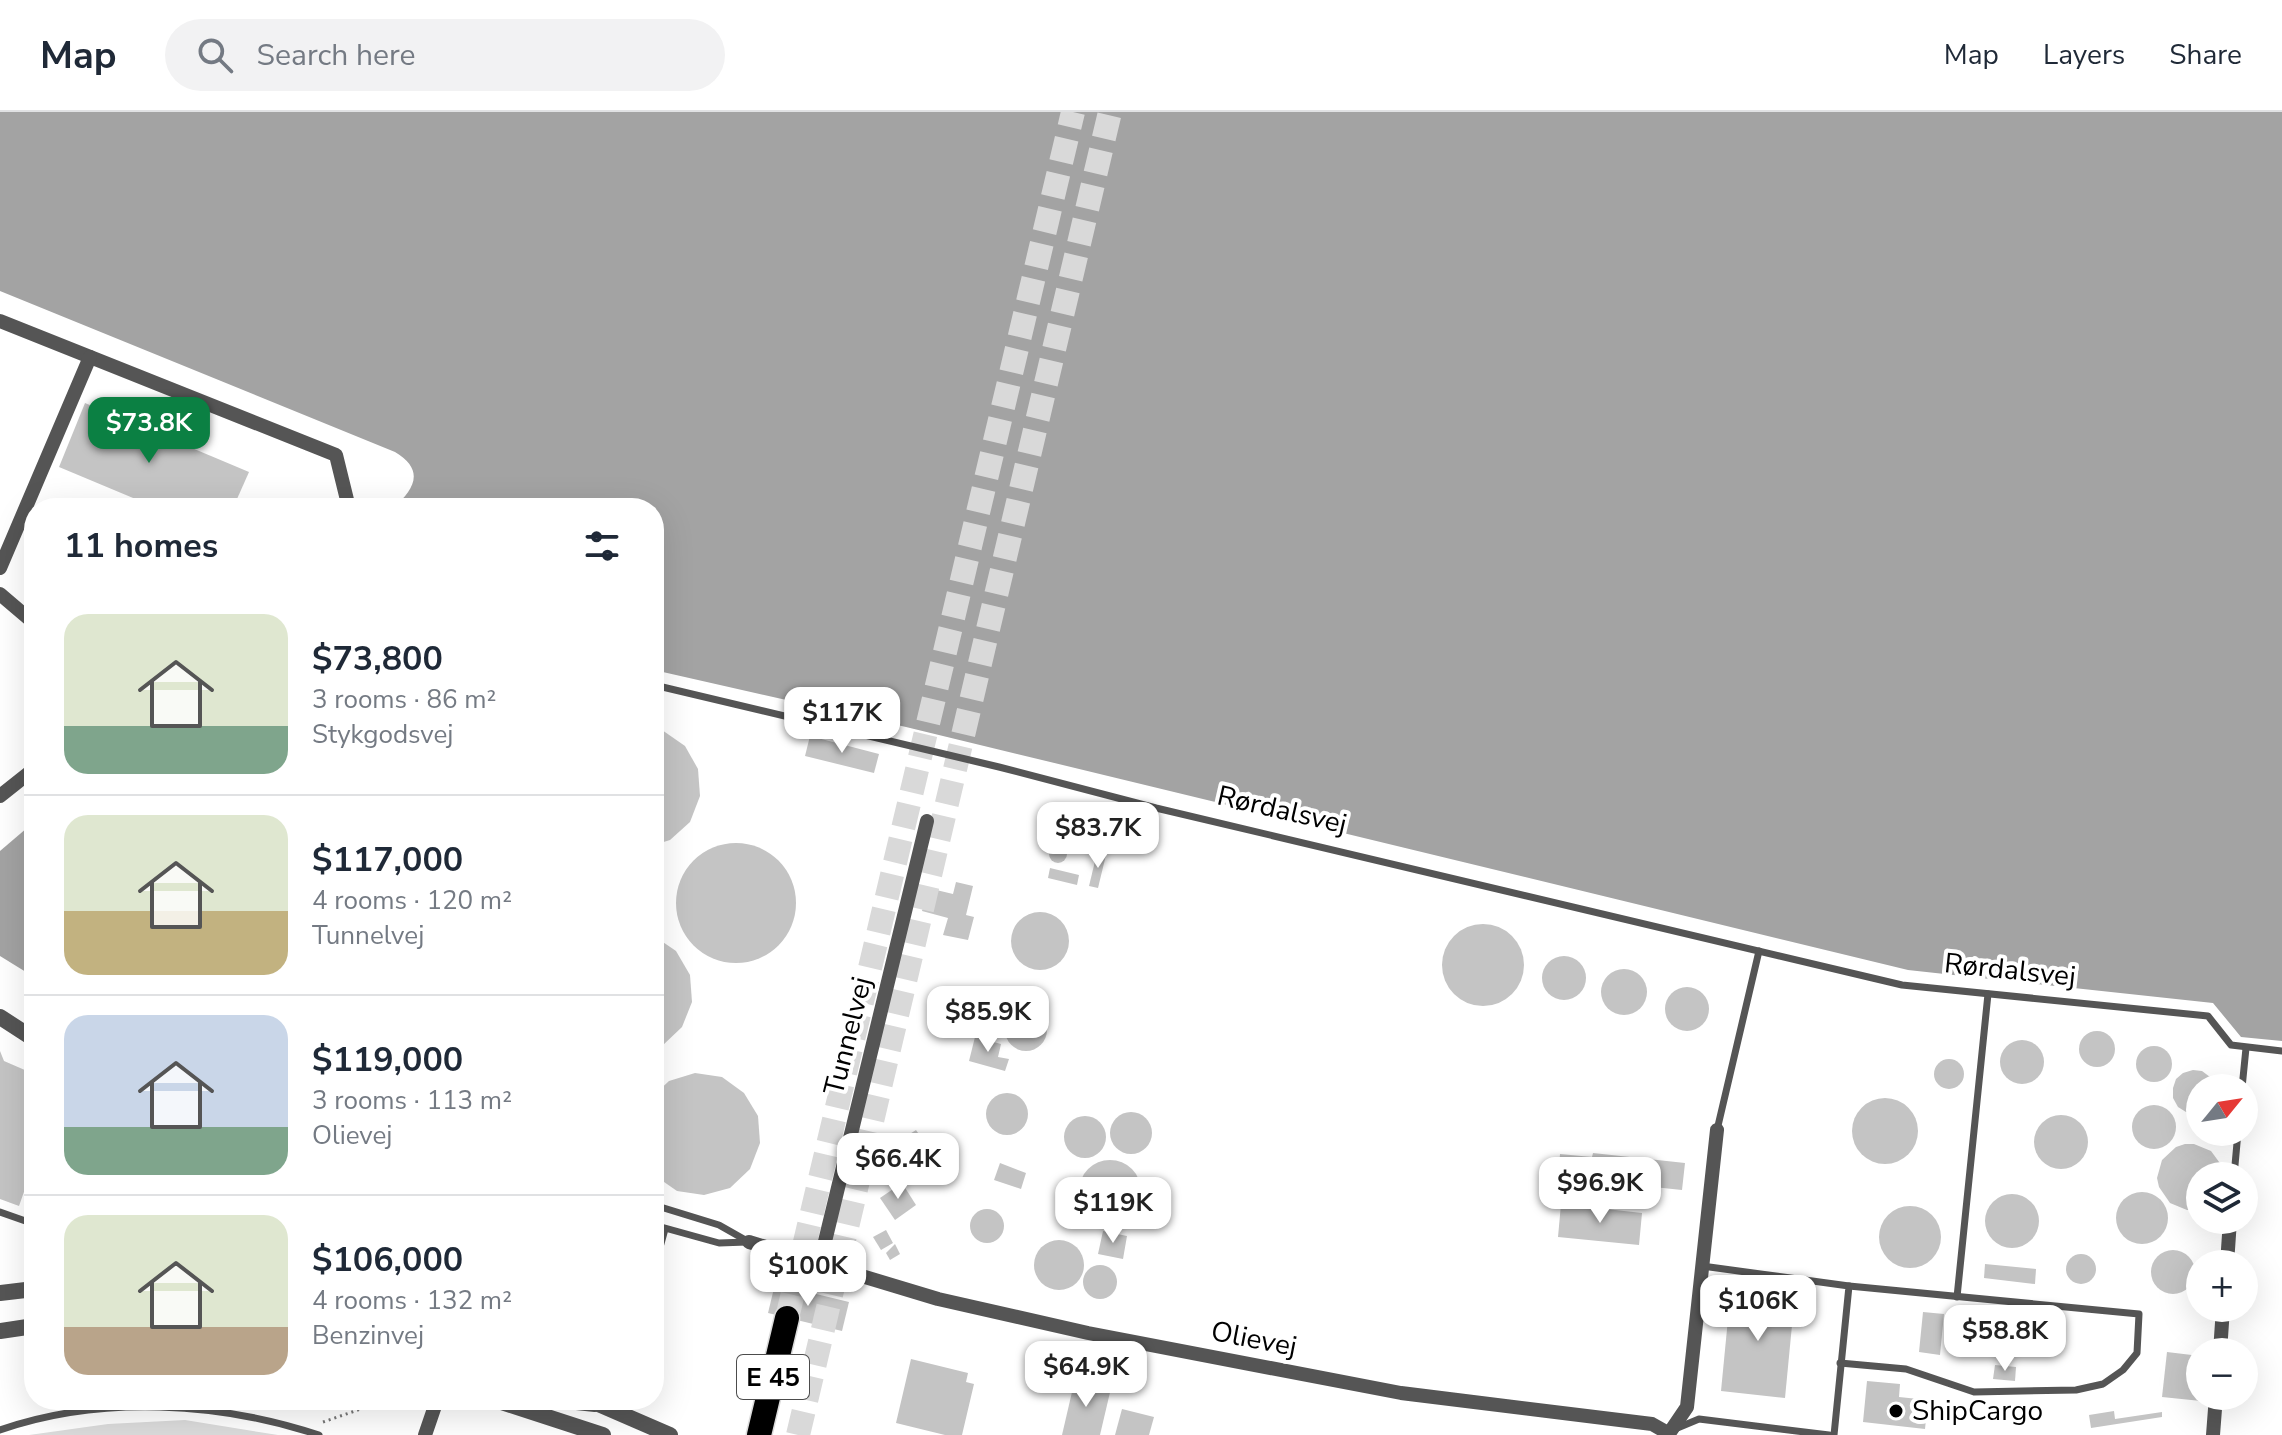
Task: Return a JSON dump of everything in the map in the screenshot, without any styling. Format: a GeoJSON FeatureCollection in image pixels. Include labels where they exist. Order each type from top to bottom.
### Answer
{"type":"FeatureCollection","features":[{"type":"Feature","properties":{"kind":"highway","name":"E 45"},"geometry":{"type":"LineString","coordinates":[[759,1435],[787,1318]]}},
{"type":"Feature","properties":{"kind":"street"},"geometry":{"type":"LineString","coordinates":[[0,321],[336,455],[347,498]]}},
{"type":"Feature","properties":{"kind":"street"},"geometry":{"type":"LineString","coordinates":[[30,498],[90,357]]}},
{"type":"Feature","properties":{"kind":"street"},"geometry":{"type":"LineString","coordinates":[[0,568],[24,512]]}},
{"type":"Feature","properties":{"kind":"street"},"geometry":{"type":"LineString","coordinates":[[0,594],[24,614]]}},
{"type":"Feature","properties":{"kind":"street"},"geometry":{"type":"LineString","coordinates":[[0,796],[24,777]]}},
{"type":"Feature","properties":{"kind":"street","name":"Tunnelvej"},"geometry":{"type":"LineString","coordinates":[[820,1262],[927,821]]}},
{"type":"Feature","properties":{"kind":"street"},"geometry":{"type":"LineString","coordinates":[[0,1017],[24,1033]]}},
{"type":"Feature","properties":{"kind":"street"},"geometry":{"type":"LineString","coordinates":[[1668,1434],[1687,1407],[1717,1130]]}},
{"type":"Feature","properties":{"kind":"street","name":"Olievej"},"geometry":{"type":"LineString","coordinates":[[749,1242],[938,1299],[1103,1336],[1401,1393],[1652,1424],[1668,1434]]}},
{"type":"Feature","properties":{"kind":"street"},"geometry":{"type":"LineString","coordinates":[[0,1293],[24,1290]]}},
{"type":"Feature","properties":{"kind":"street"},"geometry":{"type":"LineString","coordinates":[[0,1331],[24,1327]]}},
{"type":"Feature","properties":{"kind":"street"},"geometry":{"type":"LineString","coordinates":[[425,1435],[434,1410]]}},
{"type":"Feature","properties":{"kind":"street"},"geometry":{"type":"LineString","coordinates":[[526,1410],[603,1435]]}},
{"type":"Feature","properties":{"kind":"street"},"geometry":{"type":"LineString","coordinates":[[611,1410],[670,1435]]}},
{"type":"Feature","properties":{"kind":"street"},"geometry":{"type":"LineString","coordinates":[[2213,1435],[2215,1410]]}},
{"type":"Feature","properties":{"kind":"lane","name":"Rørdalsvej"},"geometry":{"type":"LineString","coordinates":[[664,687],[1902,985],[2208,1016],[2231,1045],[2246,1048]]}},
{"type":"Feature","properties":{"kind":"lane"},"geometry":{"type":"LineString","coordinates":[[1717,1130],[1759,951]]}},
{"type":"Feature","properties":{"kind":"lane"},"geometry":{"type":"LineString","coordinates":[[1957,1297],[1988,994]]}},
{"type":"Feature","properties":{"kind":"lane"},"geometry":{"type":"LineString","coordinates":[[2243,1074],[2246,1048],[2282,1051]]}},
{"type":"Feature","properties":{"kind":"lane","name":"Olievej"},"geometry":{"type":"LineString","coordinates":[[664,1208],[719,1225],[749,1242]]}},
{"type":"Feature","properties":{"kind":"lane"},"geometry":{"type":"LineString","coordinates":[[0,1212],[24,1220]]}},
{"type":"Feature","properties":{"kind":"lane"},"geometry":{"type":"LineString","coordinates":[[664,1233],[665,1229],[719,1243],[749,1242]]}},
{"type":"Feature","properties":{"kind":"lane"},"geometry":{"type":"LineString","coordinates":[[1702,1266],[1849,1286],[2139,1314],[2137,1353],[2123,1370],[2103,1384],[2076,1390],[1974,1392],[1906,1369],[1840,1363]]}},
{"type":"Feature","properties":{"kind":"lane"},"geometry":{"type":"LineString","coordinates":[[1668,1434],[1699,1419],[1832,1435],[1849,1286]]}},
{"type":"Feature","properties":{"kind":"lane"},"geometry":{"type":"LineString","coordinates":[[0,1430],[53,1414],[111,1410]]}},
{"type":"Feature","properties":{"kind":"lane"},"geometry":{"type":"LineString","coordinates":[[192,1410],[281,1422],[319,1435]]}},
{"type":"Feature","properties":{"kind":"path"},"geometry":{"type":"LineString","coordinates":[[310,1432],[316,1424],[357,1410]]}},
{"type":"Feature","properties":{"kind":"shaded area"},"geometry":{"type":"Polygon","coordinates":[[[0,112],[2282,112],[2282,1041],[2241,1037],[2213,1003],[1908,970],[906,727],[664,672],[664,498],[403,498],[414,480],[413,473],[395,452],[0,291],[0,112]]]}},
{"type":"Feature","properties":{"kind":"shaded area"},"geometry":{"type":"Polygon","coordinates":[[[24,831],[24,971],[0,956],[0,851],[24,831]]]}},
{"type":"Feature","properties":{"kind":"shaded area"},"geometry":{"type":"Polygon","coordinates":[[[185,1420],[278,1435],[29,1435],[108,1424],[185,1420]]]}},
{"type":"Feature","properties":{"kind":"building"},"geometry":{"type":"Polygon","coordinates":[[[85,403],[249,472],[237,498],[133,498],[59,467],[85,403]]]}},
{"type":"Feature","properties":{"kind":"building"},"geometry":{"type":"Polygon","coordinates":[[[664,731],[685,746],[698,769],[700,796],[690,822],[664,842],[664,731]]]}},
{"type":"Feature","properties":{"kind":"building"},"geometry":{"type":"Polygon","coordinates":[[[810,736],[879,754],[874,773],[805,756],[810,736]]]}},
{"type":"Feature","properties":{"kind":"building"},"geometry":{"type":"Polygon","coordinates":[[[1123,813],[1133,816],[1130,828],[1120,825],[1123,813]]]}},
{"type":"Feature","properties":{"kind":"building"},"geometry":{"type":"Polygon","coordinates":[[[1079,820],[1090,824],[1094,835],[1090,846],[1079,850],[1068,846],[1064,835],[1068,824],[1079,820]]]}},
{"type":"Feature","properties":{"kind":"building"},"geometry":{"type":"Polygon","coordinates":[[[736,843],[759,847],[779,860],[792,880],[796,903],[792,926],[779,946],[759,959],[736,963],[713,959],[693,946],[680,926],[676,903],[680,880],[693,860],[713,847],[736,843]]]}},
{"type":"Feature","properties":{"kind":"building"},"geometry":{"type":"Polygon","coordinates":[[[1058,845],[1067,854],[1058,863],[1049,854],[1058,845]]]}},
{"type":"Feature","properties":{"kind":"building"},"geometry":{"type":"Polygon","coordinates":[[[1097,853],[1106,855],[1098,888],[1089,886],[1097,853]]]}},
{"type":"Feature","properties":{"kind":"building"},"geometry":{"type":"Polygon","coordinates":[[[1050,868],[1079,875],[1077,885],[1048,878],[1050,868]]]}},
{"type":"Feature","properties":{"kind":"building"},"geometry":{"type":"Polygon","coordinates":[[[956,882],[973,886],[966,915],[974,917],[968,940],[943,935],[948,918],[922,911],[928,888],[953,894],[956,882]]]}},
{"type":"Feature","properties":{"kind":"building"},"geometry":{"type":"Polygon","coordinates":[[[1040,912],[1061,920],[1069,941],[1061,962],[1040,970],[1019,962],[1011,941],[1019,920],[1040,912]]]}},
{"type":"Feature","properties":{"kind":"building"},"geometry":{"type":"Polygon","coordinates":[[[1483,924],[1499,927],[1512,936],[1521,949],[1524,965],[1521,981],[1512,994],[1499,1003],[1483,1006],[1467,1003],[1454,994],[1445,981],[1442,965],[1445,949],[1454,936],[1467,927],[1483,924]]]}},
{"type":"Feature","properties":{"kind":"building"},"geometry":{"type":"Polygon","coordinates":[[[664,943],[676,951],[690,975],[692,1002],[682,1027],[664,1044],[664,943]]]}},
{"type":"Feature","properties":{"kind":"building"},"geometry":{"type":"Polygon","coordinates":[[[1564,956],[1580,962],[1586,978],[1580,994],[1564,1000],[1548,994],[1542,978],[1548,962],[1564,956]]]}},
{"type":"Feature","properties":{"kind":"building"},"geometry":{"type":"Polygon","coordinates":[[[1624,969],[1640,976],[1647,992],[1640,1008],[1624,1015],[1608,1008],[1601,992],[1608,976],[1624,969]]]}},
{"type":"Feature","properties":{"kind":"building"},"geometry":{"type":"Polygon","coordinates":[[[1687,987],[1702,994],[1709,1009],[1702,1024],[1687,1031],[1672,1024],[1665,1009],[1672,994],[1687,987]]]}},
{"type":"Feature","properties":{"kind":"building"},"geometry":{"type":"Polygon","coordinates":[[[1026,1009],[1041,1015],[1047,1030],[1041,1045],[1026,1051],[1011,1045],[1005,1030],[1011,1015],[1026,1009]]]}},
{"type":"Feature","properties":{"kind":"building"},"geometry":{"type":"Polygon","coordinates":[[[2097,1031],[2110,1036],[2115,1049],[2110,1062],[2097,1067],[2084,1062],[2079,1049],[2084,1036],[2097,1031]]]}},
{"type":"Feature","properties":{"kind":"building"},"geometry":{"type":"Polygon","coordinates":[[[975,1037],[1001,1044],[998,1057],[1009,1059],[1005,1071],[969,1061],[975,1037]]]}},
{"type":"Feature","properties":{"kind":"building"},"geometry":{"type":"Polygon","coordinates":[[[2022,1040],[2037,1047],[2044,1062],[2037,1077],[2022,1084],[2007,1077],[2000,1062],[2007,1047],[2022,1040]]]}},
{"type":"Feature","properties":{"kind":"building"},"geometry":{"type":"Polygon","coordinates":[[[2154,1046],[2167,1051],[2172,1064],[2167,1077],[2154,1082],[2141,1077],[2136,1064],[2141,1051],[2154,1046]]]}},
{"type":"Feature","properties":{"kind":"building"},"geometry":{"type":"Polygon","coordinates":[[[0,1051],[4,1061],[24,1070],[24,1192],[19,1206],[0,1199],[0,1051]]]}},
{"type":"Feature","properties":{"kind":"building"},"geometry":{"type":"Polygon","coordinates":[[[1949,1059],[1955,1060],[1963,1068],[1963,1080],[1955,1088],[1949,1089],[1943,1088],[1935,1080],[1934,1074],[1935,1068],[1943,1060],[1949,1059]]]}},
{"type":"Feature","properties":{"kind":"building"},"geometry":{"type":"Polygon","coordinates":[[[2193,1070],[2206,1074],[2186,1074],[2186,1112],[2178,1107],[2173,1098],[2176,1079],[2193,1070]]]}},
{"type":"Feature","properties":{"kind":"building"},"geometry":{"type":"Polygon","coordinates":[[[695,1073],[722,1077],[744,1093],[758,1116],[760,1143],[750,1169],[730,1188],[704,1195],[677,1191],[664,1182],[664,1086],[669,1081],[695,1073]]]}},
{"type":"Feature","properties":{"kind":"building"},"geometry":{"type":"Polygon","coordinates":[[[1007,1093],[1022,1099],[1028,1114],[1022,1129],[1007,1135],[992,1129],[986,1114],[992,1099],[1007,1093]]]}},
{"type":"Feature","properties":{"kind":"building"},"geometry":{"type":"Polygon","coordinates":[[[1885,1098],[1898,1101],[1908,1108],[1915,1118],[1918,1131],[1915,1144],[1908,1154],[1898,1161],[1885,1164],[1872,1161],[1862,1154],[1855,1144],[1852,1131],[1855,1118],[1862,1108],[1872,1101],[1885,1098]]]}},
{"type":"Feature","properties":{"kind":"building"},"geometry":{"type":"Polygon","coordinates":[[[2154,1105],[2169,1112],[2176,1127],[2169,1142],[2154,1149],[2139,1142],[2132,1127],[2139,1112],[2154,1105]]]}},
{"type":"Feature","properties":{"kind":"building"},"geometry":{"type":"Polygon","coordinates":[[[1131,1112],[1146,1118],[1152,1133],[1146,1148],[1131,1154],[1116,1148],[1110,1133],[1116,1118],[1131,1112]]]}},
{"type":"Feature","properties":{"kind":"building"},"geometry":{"type":"Polygon","coordinates":[[[2061,1115],[2080,1123],[2088,1142],[2080,1161],[2061,1169],[2042,1161],[2034,1142],[2042,1123],[2061,1115]]]}},
{"type":"Feature","properties":{"kind":"building"},"geometry":{"type":"Polygon","coordinates":[[[1085,1116],[1100,1122],[1106,1137],[1100,1152],[1085,1158],[1070,1152],[1064,1137],[1070,1122],[1085,1116]]]}},
{"type":"Feature","properties":{"kind":"building"},"geometry":{"type":"Polygon","coordinates":[[[916,1130],[930,1150],[905,1167],[891,1146],[916,1130]]]}},
{"type":"Feature","properties":{"kind":"building"},"geometry":{"type":"Polygon","coordinates":[[[2185,1144],[2199,1146],[2211,1151],[2219,1162],[2186,1162],[2186,1210],[2170,1203],[2157,1178],[2162,1160],[2176,1147],[2185,1144]]]}},
{"type":"Feature","properties":{"kind":"building"},"geometry":{"type":"Polygon","coordinates":[[[1593,1153],[1685,1163],[1682,1190],[1558,1177],[1560,1154],[1592,1157],[1593,1153]]]}},
{"type":"Feature","properties":{"kind":"building"},"geometry":{"type":"Polygon","coordinates":[[[1110,1160],[1122,1162],[1132,1169],[1139,1179],[1139,1203],[1132,1213],[1122,1220],[1110,1222],[1098,1220],[1088,1213],[1081,1203],[1079,1191],[1081,1179],[1088,1169],[1098,1162],[1110,1160]]]}},
{"type":"Feature","properties":{"kind":"building"},"geometry":{"type":"Polygon","coordinates":[[[1000,1163],[1026,1173],[1021,1189],[994,1180],[1000,1163]]]}},
{"type":"Feature","properties":{"kind":"building"},"geometry":{"type":"Polygon","coordinates":[[[902,1183],[916,1205],[895,1220],[880,1198],[902,1183]]]}},
{"type":"Feature","properties":{"kind":"building"},"geometry":{"type":"Polygon","coordinates":[[[2142,1192],[2161,1199],[2168,1218],[2161,1237],[2142,1244],[2123,1237],[2116,1218],[2123,1199],[2142,1192]]]}},
{"type":"Feature","properties":{"kind":"building"},"geometry":{"type":"Polygon","coordinates":[[[2012,1194],[2031,1202],[2039,1221],[2031,1240],[2012,1248],[1993,1240],[1985,1221],[1993,1202],[2012,1194]]]}},
{"type":"Feature","properties":{"kind":"building"},"geometry":{"type":"Polygon","coordinates":[[[1561,1204],[1642,1213],[1639,1245],[1558,1237],[1561,1204]]]}},
{"type":"Feature","properties":{"kind":"building"},"geometry":{"type":"Polygon","coordinates":[[[1910,1206],[1922,1208],[1932,1215],[1939,1225],[1939,1249],[1932,1259],[1922,1266],[1910,1268],[1898,1266],[1888,1259],[1881,1249],[1879,1237],[1881,1225],[1888,1215],[1898,1208],[1910,1206]]]}},
{"type":"Feature","properties":{"kind":"building"},"geometry":{"type":"Polygon","coordinates":[[[987,1209],[999,1214],[1004,1226],[999,1238],[987,1243],[975,1238],[970,1226],[975,1214],[987,1209]]]}},
{"type":"Feature","properties":{"kind":"building"},"geometry":{"type":"Polygon","coordinates":[[[886,1230],[893,1243],[881,1250],[873,1237],[886,1230]]]}},
{"type":"Feature","properties":{"kind":"building"},"geometry":{"type":"Polygon","coordinates":[[[1103,1231],[1127,1236],[1123,1259],[1098,1254],[1103,1231]]]}},
{"type":"Feature","properties":{"kind":"building"},"geometry":{"type":"Polygon","coordinates":[[[1059,1240],[1076,1248],[1084,1265],[1076,1282],[1059,1290],[1042,1282],[1034,1265],[1042,1248],[1059,1240]]]}},
{"type":"Feature","properties":{"kind":"building"},"geometry":{"type":"Polygon","coordinates":[[[895,1244],[900,1254],[890,1260],[886,1253],[895,1244]]]}},
{"type":"Feature","properties":{"kind":"building"},"geometry":{"type":"Polygon","coordinates":[[[2165,1252],[2181,1252],[2186,1256],[2186,1288],[2173,1294],[2165,1292],[2153,1280],[2153,1264],[2165,1252]]]}},
{"type":"Feature","properties":{"kind":"building"},"geometry":{"type":"Polygon","coordinates":[[[2081,1254],[2092,1258],[2096,1269],[2092,1280],[2081,1284],[2070,1280],[2066,1269],[2070,1258],[2081,1254]]]}},
{"type":"Feature","properties":{"kind":"building"},"geometry":{"type":"Polygon","coordinates":[[[1985,1264],[2036,1269],[2035,1284],[1984,1278],[1985,1264]]]}},
{"type":"Feature","properties":{"kind":"building"},"geometry":{"type":"Polygon","coordinates":[[[1100,1265],[1112,1270],[1117,1282],[1112,1294],[1100,1299],[1088,1294],[1083,1282],[1088,1270],[1100,1265]]]}},
{"type":"Feature","properties":{"kind":"building"},"geometry":{"type":"Polygon","coordinates":[[[775,1284],[849,1302],[842,1331],[768,1313],[775,1284]]]}},
{"type":"Feature","properties":{"kind":"building"},"geometry":{"type":"Polygon","coordinates":[[[1731,1288],[1795,1294],[1785,1398],[1721,1391],[1731,1288]]]}},
{"type":"Feature","properties":{"kind":"building"},"geometry":{"type":"Polygon","coordinates":[[[1923,1312],[1944,1314],[1940,1355],[1919,1352],[1923,1312]]]}},
{"type":"Feature","properties":{"kind":"building"},"geometry":{"type":"Polygon","coordinates":[[[1998,1329],[2007,1330],[2005,1343],[1997,1342],[1998,1329]]]}},
{"type":"Feature","properties":{"kind":"building"},"geometry":{"type":"Polygon","coordinates":[[[2167,1352],[2186,1354],[2186,1399],[2162,1397],[2167,1352]]]}},
{"type":"Feature","properties":{"kind":"building"},"geometry":{"type":"Polygon","coordinates":[[[911,1359],[968,1373],[966,1382],[974,1384],[962,1435],[945,1435],[896,1423],[911,1359]]]}},
{"type":"Feature","properties":{"kind":"building"},"geometry":{"type":"Polygon","coordinates":[[[1995,1365],[2016,1367],[2015,1381],[1993,1379],[1995,1365]]]}},
{"type":"Feature","properties":{"kind":"building"},"geometry":{"type":"Polygon","coordinates":[[[1075,1379],[1111,1388],[1100,1435],[1062,1435],[1075,1379]]]}},
{"type":"Feature","properties":{"kind":"building","name":"ShipCargo"},"geometry":{"type":"Polygon","coordinates":[[[1867,1381],[1900,1384],[1899,1397],[1928,1400],[1925,1429],[1863,1422],[1867,1381]]]}},
{"type":"Feature","properties":{"kind":"building"},"geometry":{"type":"Polygon","coordinates":[[[1122,1409],[1154,1417],[1149,1435],[1115,1435],[1122,1409]]]}},
{"type":"Feature","properties":{"kind":"building"},"geometry":{"type":"Polygon","coordinates":[[[2114,1411],[2115,1419],[2162,1412],[2162,1417],[2091,1428],[2089,1415],[2114,1411]]]}},
{"type":"Feature","properties":{"kind":"tunnel"},"geometry":{"type":"LineString","coordinates":[[787,1318],[1073,112]]}},
{"type":"Feature","properties":{"kind":"tunnel"},"geometry":{"type":"LineString","coordinates":[[798,1435],[1110,112]]}},
{"type":"Feature","properties":{"kind":"place","name":"ShipCargo"},"geometry":{"type":"Point","coordinates":[1896,1411]}}]}
